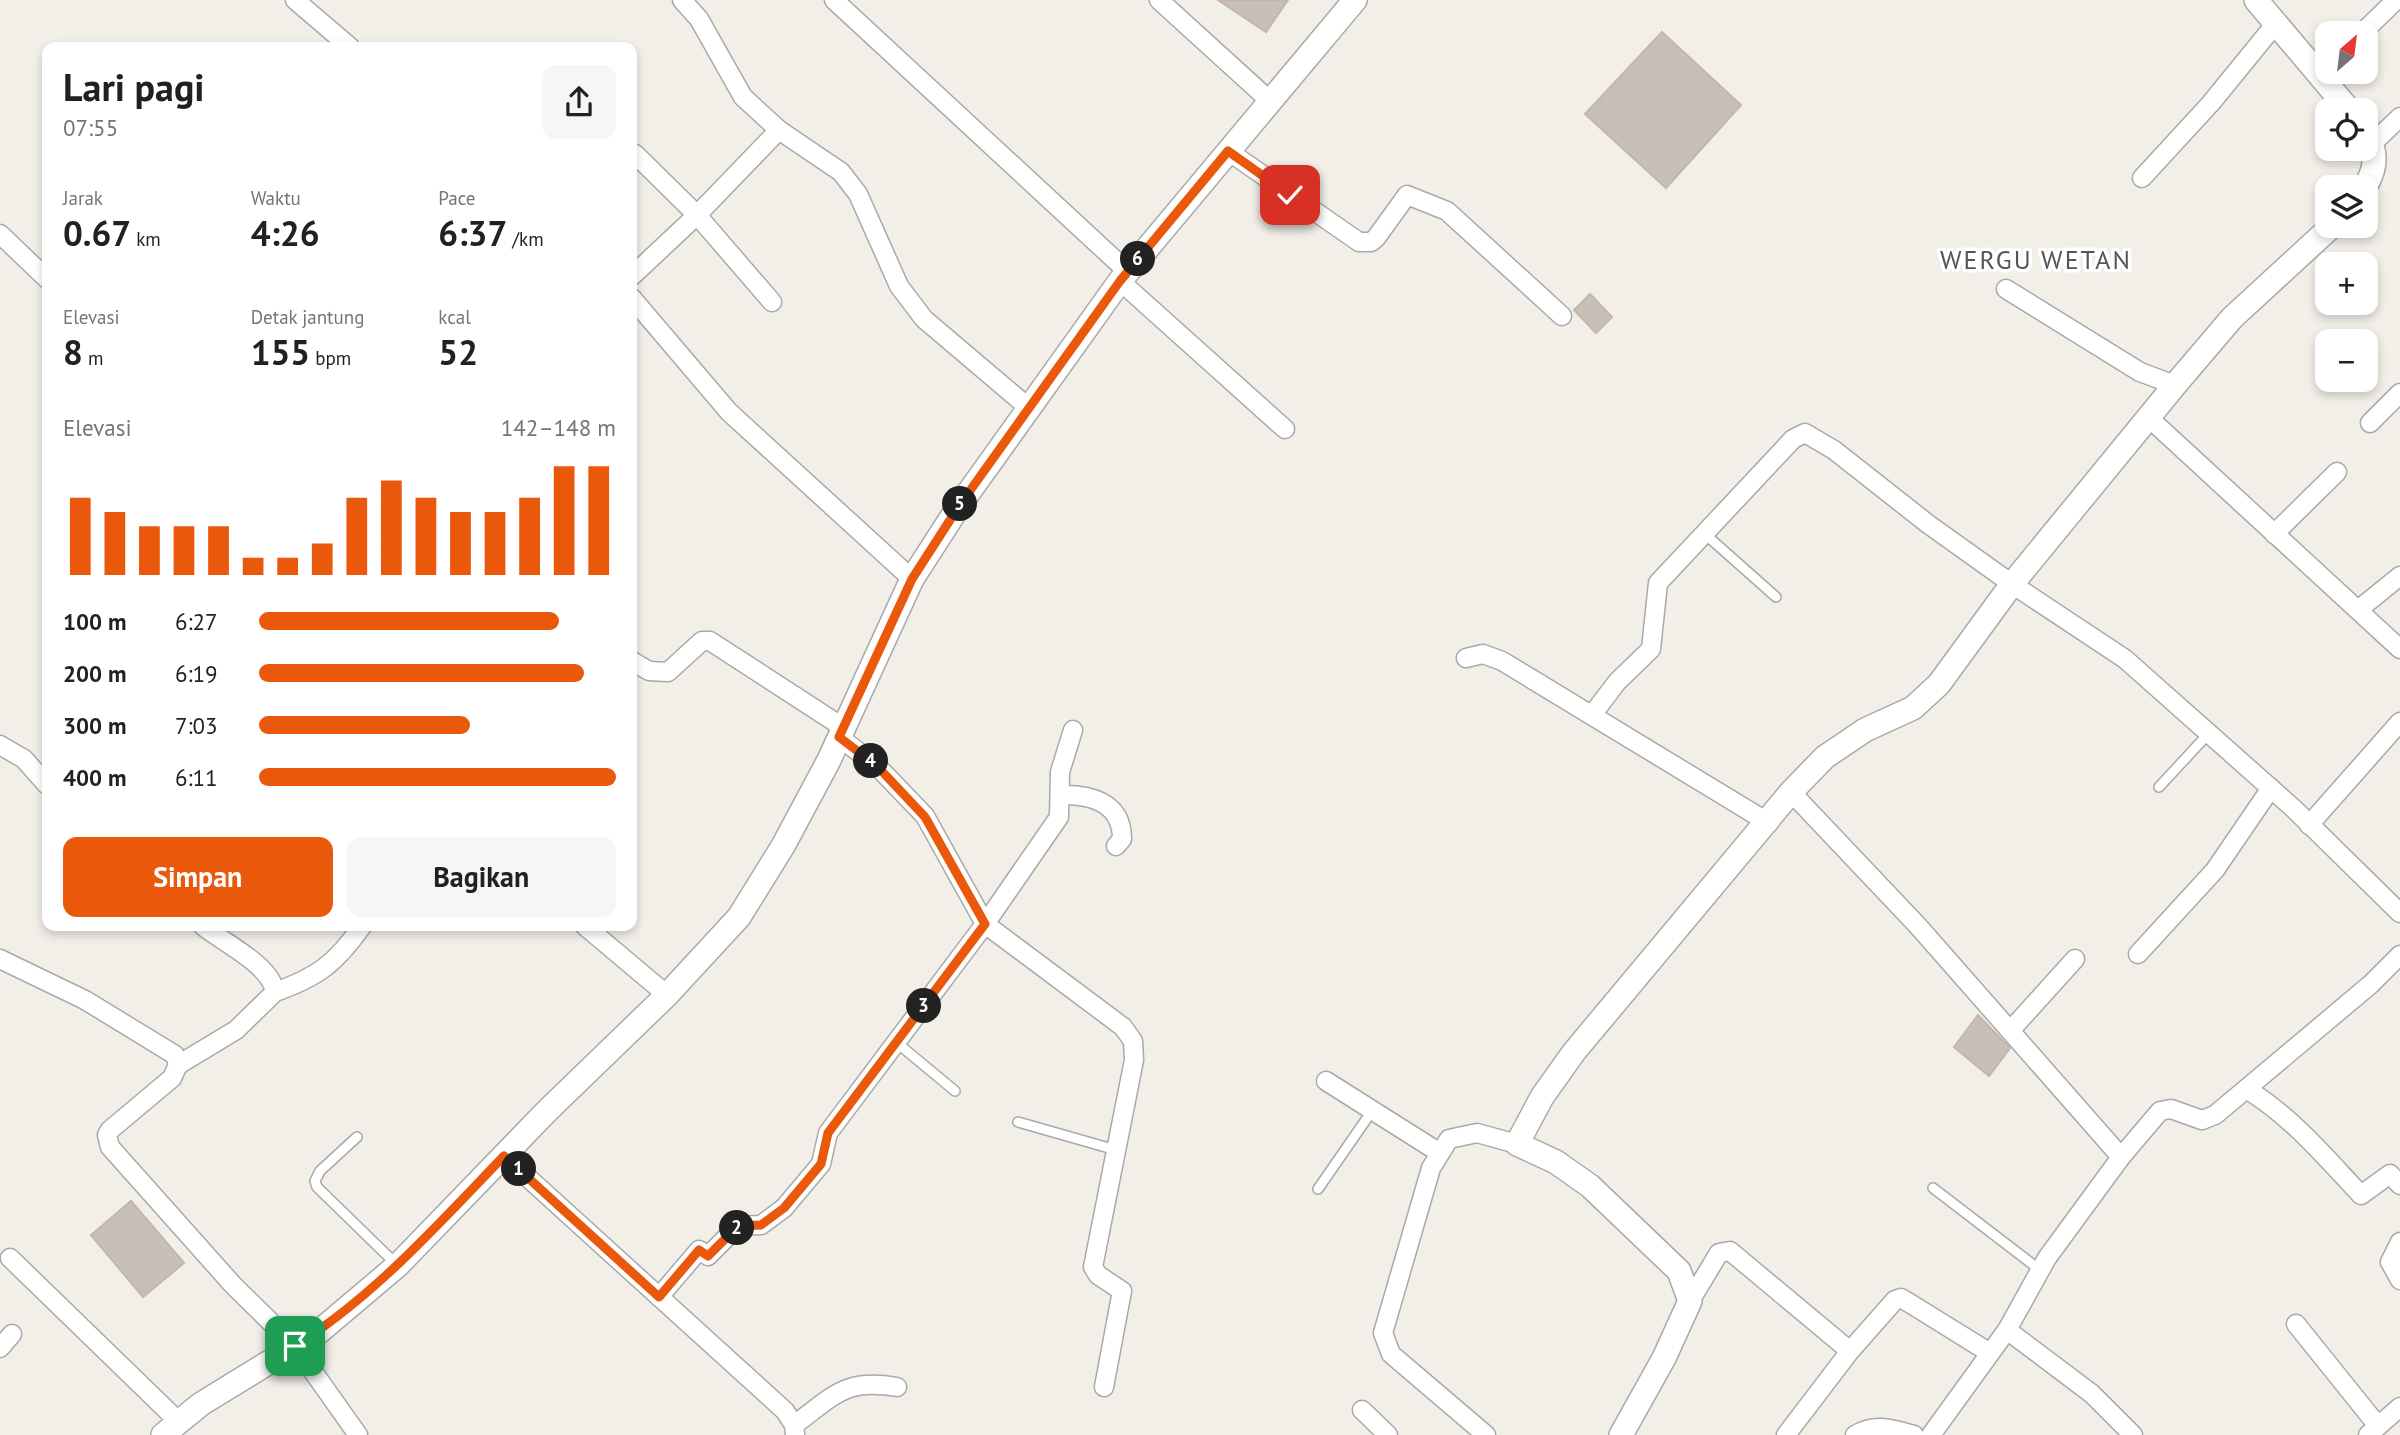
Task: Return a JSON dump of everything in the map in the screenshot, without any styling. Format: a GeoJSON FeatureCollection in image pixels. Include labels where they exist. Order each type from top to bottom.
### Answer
{"type":"FeatureCollection","features":[{"type":"Feature","properties":{"kind":"street"},"geometry":{"type":"LineString","coordinates":[[295,0],[344,42]]}},
{"type":"Feature","properties":{"kind":"street"},"geometry":{"type":"LineString","coordinates":[[682,0],[699,19],[743,97],[779,130],[841,172],[858,194],[899,286],[924,319],[1029,408]]}},
{"type":"Feature","properties":{"kind":"street"},"geometry":{"type":"LineString","coordinates":[[1159,0],[1270,101]]}},
{"type":"Feature","properties":{"kind":"street"},"geometry":{"type":"LineString","coordinates":[[10,1258],[171,1428],[320,1331],[398,1265],[725,934],[761,884],[841,733],[912,579],[959,506],[1124,276],[1354,0]]}},
{"type":"Feature","properties":{"kind":"street"},"geometry":{"type":"LineString","coordinates":[[2256,0],[2315,61]]}},
{"type":"Feature","properties":{"kind":"street"},"geometry":{"type":"LineString","coordinates":[[2374,21],[2396,0]]}},
{"type":"Feature","properties":{"kind":"street"},"geometry":{"type":"LineString","coordinates":[[842,3],[1285,429]]}},
{"type":"Feature","properties":{"kind":"street"},"geometry":{"type":"LineString","coordinates":[[2142,178],[2211,103],[2277,22]]}},
{"type":"Feature","properties":{"kind":"street"},"geometry":{"type":"LineString","coordinates":[[2378,133],[2400,117]]}},
{"type":"Feature","properties":{"kind":"street"},"geometry":{"type":"LineString","coordinates":[[637,271],[779,130]]}},
{"type":"Feature","properties":{"kind":"street"},"geometry":{"type":"LineString","coordinates":[[1228,151],[1359,242],[1371,242],[1376,238],[1401,201],[1421,199],[1454,218],[1562,316]]}},
{"type":"Feature","properties":{"kind":"street"},"geometry":{"type":"LineString","coordinates":[[637,156],[696,215],[772,302]]}},
{"type":"Feature","properties":{"kind":"street"},"geometry":{"type":"LineString","coordinates":[[1517,1144],[1542,1097],[1574,1052],[1769,823],[1791,792],[1825,757],[1865,730],[1913,708],[1939,684],[2012,584],[2232,318],[2319,238]]}},
{"type":"Feature","properties":{"kind":"street"},"geometry":{"type":"LineString","coordinates":[[2,241],[42,275]]}},
{"type":"Feature","properties":{"kind":"street"},"geometry":{"type":"LineString","coordinates":[[2006,289],[2140,372],[2175,385]]}},
{"type":"Feature","properties":{"kind":"street"},"geometry":{"type":"LineString","coordinates":[[637,312],[729,412],[912,579]]}},
{"type":"Feature","properties":{"kind":"street"},"geometry":{"type":"LineString","coordinates":[[2370,423],[2400,393]]}},
{"type":"Feature","properties":{"kind":"street"},"geometry":{"type":"LineString","coordinates":[[2148,417],[2400,649]]}},
{"type":"Feature","properties":{"kind":"street"},"geometry":{"type":"LineString","coordinates":[[1592,715],[1617,682],[1651,649],[1655,589],[1793,439],[1805,433],[1834,450],[1928,524],[2012,584],[2125,659],[2271,788],[2400,913]]}},
{"type":"Feature","properties":{"kind":"street"},"geometry":{"type":"LineString","coordinates":[[2274,534],[2337,472]]}},
{"type":"Feature","properties":{"kind":"street"},"geometry":{"type":"LineString","coordinates":[[2358,610],[2400,576]]}},
{"type":"Feature","properties":{"kind":"street"},"geometry":{"type":"LineString","coordinates":[[637,664],[649,671],[668,672],[702,641],[710,641],[841,733],[877,766],[925,817],[985,924],[1123,1027],[1133,1041],[1134,1060],[1093,1268],[1098,1275],[1122,1291],[1104,1387]]}},
{"type":"Feature","properties":{"kind":"street"},"geometry":{"type":"LineString","coordinates":[[1466,658],[1475,654],[1491,655],[1769,823]]}},
{"type":"Feature","properties":{"kind":"street"},"geometry":{"type":"LineString","coordinates":[[2309,825],[2400,722]]}},
{"type":"Feature","properties":{"kind":"street"},"geometry":{"type":"LineString","coordinates":[[659,1297],[699,1250],[708,1256],[738,1226],[761,1225],[784,1208],[821,1164],[828,1133],[985,924],[1059,817],[1060,772],[1073,730]]}},
{"type":"Feature","properties":{"kind":"street"},"geometry":{"type":"LineString","coordinates":[[0,745],[24,759],[42,779]]}},
{"type":"Feature","properties":{"kind":"street"},"geometry":{"type":"LineString","coordinates":[[2138,954],[2214,870],[2271,788]]}},
{"type":"Feature","properties":{"kind":"street"},"geometry":{"type":"LineString","coordinates":[[1791,792],[1918,926],[2121,1157]]}},
{"type":"Feature","properties":{"kind":"street"},"geometry":{"type":"LineString","coordinates":[[1060,795],[1085,794],[1108,805],[1122,829],[1122,839],[1116,846]]}},
{"type":"Feature","properties":{"kind":"street"},"geometry":{"type":"LineString","coordinates":[[209,931],[265,970],[274,980],[275,992]]}},
{"type":"Feature","properties":{"kind":"street"},"geometry":{"type":"LineString","coordinates":[[358,931],[332,965],[309,981],[275,992],[236,1030],[178,1065],[172,1078],[107,1135],[110,1147],[233,1285],[295,1346],[358,1435]]}},
{"type":"Feature","properties":{"kind":"street"},"geometry":{"type":"LineString","coordinates":[[591,931],[667,995]]}},
{"type":"Feature","properties":{"kind":"street"},"geometry":{"type":"LineString","coordinates":[[1931,1435],[2007,1330],[2040,1270],[2121,1157],[2160,1111],[2171,1109],[2202,1120],[2215,1115],[2248,1090],[2400,956]]}},
{"type":"Feature","properties":{"kind":"street"},"geometry":{"type":"LineString","coordinates":[[0,959],[85,1000],[170,1050],[178,1065]]}},
{"type":"Feature","properties":{"kind":"street"},"geometry":{"type":"LineString","coordinates":[[2010,1031],[2075,959]]}},
{"type":"Feature","properties":{"kind":"street"},"geometry":{"type":"LineString","coordinates":[[1326,1081],[1440,1153]]}},
{"type":"Feature","properties":{"kind":"street"},"geometry":{"type":"LineString","coordinates":[[2248,1090],[2272,1105],[2305,1133],[2361,1195],[2390,1174],[2400,1185]]}},
{"type":"Feature","properties":{"kind":"street"},"geometry":{"type":"LineString","coordinates":[[1486,1435],[1391,1354],[1383,1333],[1431,1168],[1449,1139],[1476,1133],[1517,1144],[1556,1162],[1590,1186],[1679,1271],[1690,1301]]}},
{"type":"Feature","properties":{"kind":"street"},"geometry":{"type":"LineString","coordinates":[[504,1156],[785,1411],[794,1430],[843,1389],[857,1384],[897,1387]]}},
{"type":"Feature","properties":{"kind":"street"},"geometry":{"type":"LineString","coordinates":[[2400,1242],[2390,1262],[2400,1280]]}},
{"type":"Feature","properties":{"kind":"street"},"geometry":{"type":"LineString","coordinates":[[1622,1435],[1664,1359],[1690,1301],[1719,1253],[1730,1251],[1850,1351]]}},
{"type":"Feature","properties":{"kind":"street"},"geometry":{"type":"LineString","coordinates":[[1786,1435],[1889,1303],[1900,1298],[1990,1353]]}},
{"type":"Feature","properties":{"kind":"street"},"geometry":{"type":"LineString","coordinates":[[2296,1324],[2373,1431],[2400,1407]]}},
{"type":"Feature","properties":{"kind":"street"},"geometry":{"type":"LineString","coordinates":[[2007,1330],[2092,1394],[2133,1435]]}},
{"type":"Feature","properties":{"kind":"street"},"geometry":{"type":"LineString","coordinates":[[0,1349],[12,1334]]}},
{"type":"Feature","properties":{"kind":"street"},"geometry":{"type":"LineString","coordinates":[[1362,1410],[1388,1435]]}},
{"type":"Feature","properties":{"kind":"street"},"geometry":{"type":"LineString","coordinates":[[1855,1435],[1871,1427],[1886,1427],[1914,1435]]}},
{"type":"Feature","properties":{"kind":"lane"},"geometry":{"type":"LineString","coordinates":[[1705,534],[1776,597]]}},
{"type":"Feature","properties":{"kind":"lane"},"geometry":{"type":"LineString","coordinates":[[2159,787],[2210,732]]}},
{"type":"Feature","properties":{"kind":"lane"},"geometry":{"type":"LineString","coordinates":[[896,1042],[956,1091]]}},
{"type":"Feature","properties":{"kind":"lane"},"geometry":{"type":"LineString","coordinates":[[1318,1189],[1372,1111]]}},
{"type":"Feature","properties":{"kind":"lane"},"geometry":{"type":"LineString","coordinates":[[1018,1122],[1116,1150]]}},
{"type":"Feature","properties":{"kind":"lane"},"geometry":{"type":"LineString","coordinates":[[357,1137],[316,1176],[317,1187],[398,1265]]}},
{"type":"Feature","properties":{"kind":"lane"},"geometry":{"type":"LineString","coordinates":[[1933,1188],[2040,1270]]}},
{"type":"Feature","properties":{"kind":"building"},"geometry":{"type":"Polygon","coordinates":[[[1218,0],[1288,0],[1266,32],[1218,0]]]}},
{"type":"Feature","properties":{"kind":"building"},"geometry":{"type":"Polygon","coordinates":[[[1662,32],[1741,105],[1666,188],[1585,114],[1662,32]]]}},
{"type":"Feature","properties":{"kind":"building"},"geometry":{"type":"Polygon","coordinates":[[[1590,294],[1612,317],[1596,333],[1574,310],[1590,294]]]}},
{"type":"Feature","properties":{"kind":"building"},"geometry":{"type":"Polygon","coordinates":[[[1978,1015],[2010,1048],[1989,1076],[1954,1047],[1978,1015]]]}},
{"type":"Feature","properties":{"kind":"building"},"geometry":{"type":"Polygon","coordinates":[[[131,1201],[184,1263],[143,1297],[91,1235],[131,1201]]]}},
{"type":"Feature","properties":{"kind":"district","name":"WERGU WETAN"},"geometry":{"type":"Point","coordinates":[2036,260]}},
{"type":"Feature","properties":{"kind":"route"},"geometry":{"type":"LineString","coordinates":[[295,1346],[320,1331],[398,1265],[504,1156],[659,1297],[699,1250],[708,1256],[738,1226],[761,1225],[784,1208],[821,1164],[828,1133],[985,924],[925,817],[877,766],[839,737],[912,579],[959,506],[1120,281],[1228,151],[1290,195]]}}]}
